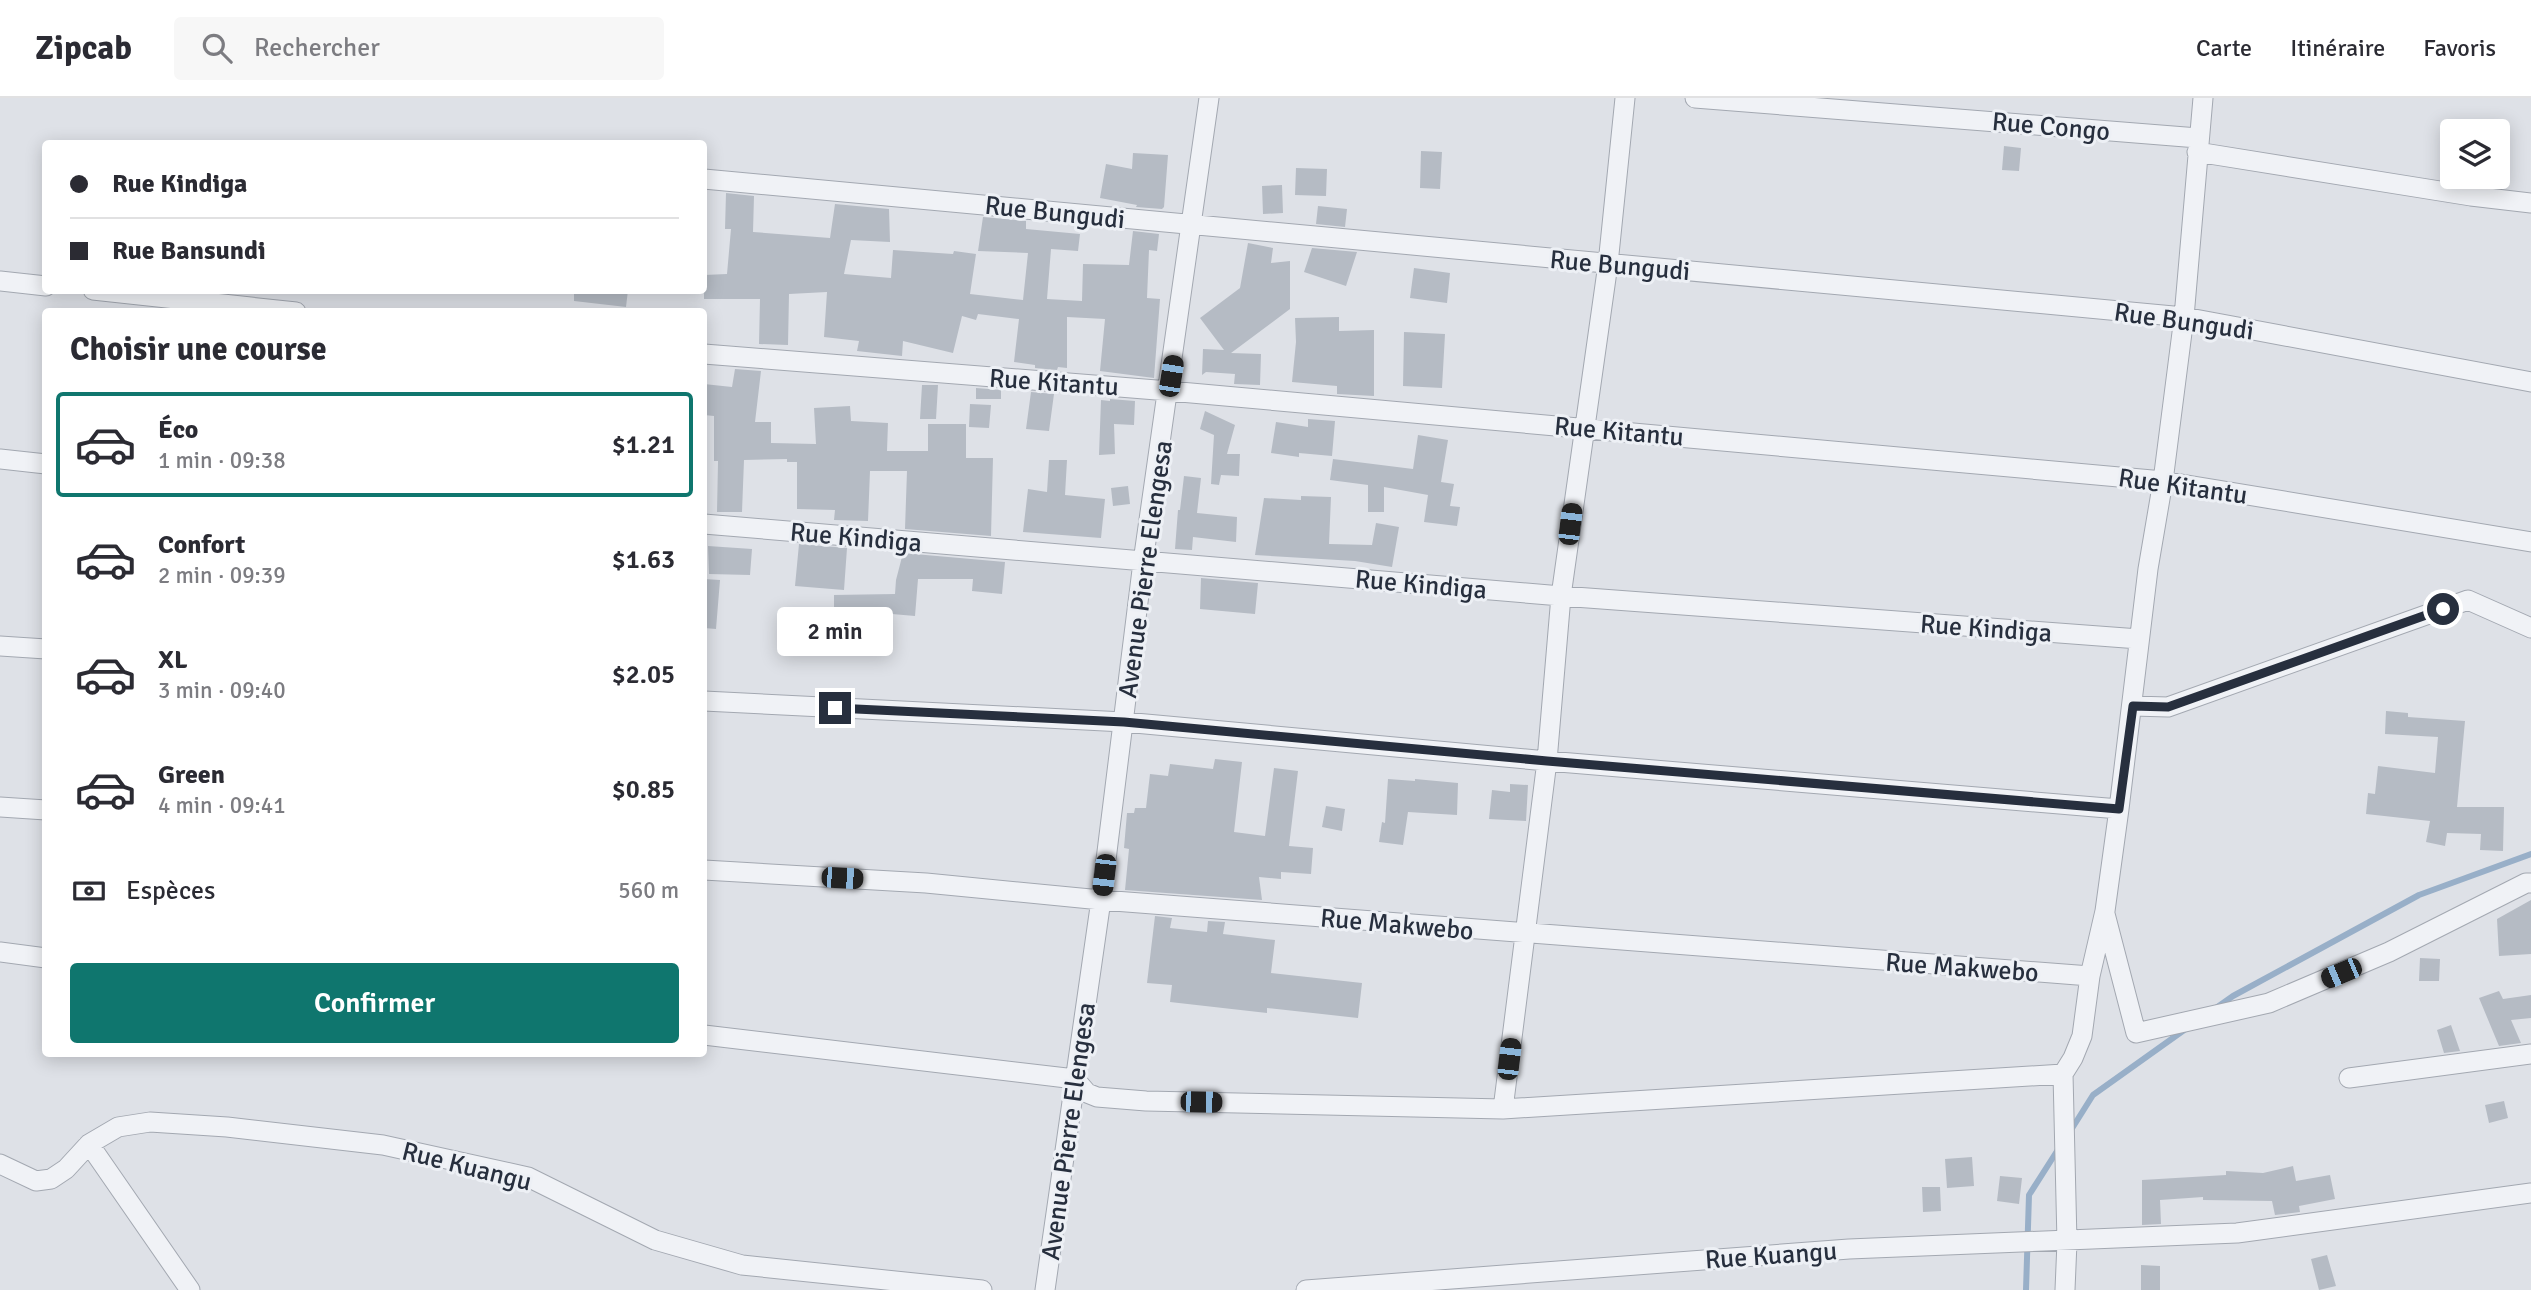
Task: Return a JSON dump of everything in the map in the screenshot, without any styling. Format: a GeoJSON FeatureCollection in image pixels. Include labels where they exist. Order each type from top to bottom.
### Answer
{"type":"FeatureCollection","features":[{"type":"Feature","properties":{"kind":"street","name":"Avenue Pierre Elengesa"},"geometry":{"type":"LineString","coordinates":[[1045,1290],[1101,900],[1143,562],[1193,226],[1209,98]]}},
{"type":"Feature","properties":{"kind":"street"},"geometry":{"type":"LineString","coordinates":[[1503,1109],[1547,761],[1561,596],[1608,264],[1625,98]]}},
{"type":"Feature","properties":{"kind":"street","name":"Rue Congo"},"geometry":{"type":"LineString","coordinates":[[1695,98],[2198,145],[2458,194],[2531,203]]}},
{"type":"Feature","properties":{"kind":"street"},"geometry":{"type":"LineString","coordinates":[[2064,1290],[2067,1242],[2063,1074],[2082,1037],[2090,976],[2105,911],[2133,706],[2148,569],[2164,481],[2185,317],[2203,98]]}},
{"type":"Feature","properties":{"kind":"street","name":"Rue Bungudi"},"geometry":{"type":"LineString","coordinates":[[707,179],[2185,317],[2531,382]]}},
{"type":"Feature","properties":{"kind":"street"},"geometry":{"type":"LineString","coordinates":[[0,281],[42,286]]}},
{"type":"Feature","properties":{"kind":"street"},"geometry":{"type":"LineString","coordinates":[[130,294],[259,308]]}},
{"type":"Feature","properties":{"kind":"street","name":"Rue Kitantu"},"geometry":{"type":"LineString","coordinates":[[707,354],[1169,391],[2164,481],[2531,542]]}},
{"type":"Feature","properties":{"kind":"street"},"geometry":{"type":"LineString","coordinates":[[0,459],[42,464]]}},
{"type":"Feature","properties":{"kind":"street","name":"Rue Kindiga"},"geometry":{"type":"LineString","coordinates":[[707,524],[1561,596],[2139,639]]}},
{"type":"Feature","properties":{"kind":"street"},"geometry":{"type":"LineString","coordinates":[[2133,706],[2168,707],[2468,600],[2531,628]]}},
{"type":"Feature","properties":{"kind":"street"},"geometry":{"type":"LineString","coordinates":[[0,646],[42,649]]}},
{"type":"Feature","properties":{"kind":"street"},"geometry":{"type":"LineString","coordinates":[[707,701],[1124,722],[2119,809]]}},
{"type":"Feature","properties":{"kind":"street"},"geometry":{"type":"LineString","coordinates":[[0,807],[42,810]]}},
{"type":"Feature","properties":{"kind":"street","name":"Rue Makwebo"},"geometry":{"type":"LineString","coordinates":[[707,870],[926,883],[1524,934],[2090,976]]}},
{"type":"Feature","properties":{"kind":"street"},"geometry":{"type":"LineString","coordinates":[[2105,911],[2136,1033],[2269,1003],[2389,952],[2526,883],[2531,883]]}},
{"type":"Feature","properties":{"kind":"street"},"geometry":{"type":"LineString","coordinates":[[0,952],[42,957]]}},
{"type":"Feature","properties":{"kind":"street"},"geometry":{"type":"LineString","coordinates":[[707,1035],[1075,1079],[1087,1093],[1109,1098],[1503,1109],[2063,1074]]}},
{"type":"Feature","properties":{"kind":"street"},"geometry":{"type":"LineString","coordinates":[[2349,1078],[2531,1054]]}},
{"type":"Feature","properties":{"kind":"street","name":"Rue Kuangu"},"geometry":{"type":"LineString","coordinates":[[0,1164],[36,1181],[51,1179],[66,1169],[89,1144],[118,1127],[150,1122],[227,1127],[383,1145],[527,1177],[654,1240],[742,1265],[982,1290]]}},
{"type":"Feature","properties":{"kind":"street"},"geometry":{"type":"LineString","coordinates":[[89,1144],[190,1290]]}},
{"type":"Feature","properties":{"kind":"street","name":"Rue Kuangu"},"geometry":{"type":"LineString","coordinates":[[1306,1290],[1835,1250],[2237,1233],[2531,1193]]}},
{"type":"Feature","properties":{"kind":"building"},"geometry":{"type":"Polygon","coordinates":[[[2004,146],[2021,148],[2019,171],[2002,170],[2004,146]]]}},
{"type":"Feature","properties":{"kind":"building"},"geometry":{"type":"Polygon","coordinates":[[[1421,151],[1442,152],[1440,189],[1420,188],[1421,151]]]}},
{"type":"Feature","properties":{"kind":"building"},"geometry":{"type":"Polygon","coordinates":[[[1133,153],[1168,155],[1162,209],[1136,207],[1137,205],[1100,198],[1106,164],[1132,169],[1133,153]]]}},
{"type":"Feature","properties":{"kind":"building"},"geometry":{"type":"Polygon","coordinates":[[[1296,168],[1327,169],[1326,196],[1295,195],[1296,168]]]}},
{"type":"Feature","properties":{"kind":"building"},"geometry":{"type":"Polygon","coordinates":[[[1282,185],[1283,213],[1263,214],[1262,186],[1282,185]]]}},
{"type":"Feature","properties":{"kind":"building"},"geometry":{"type":"Polygon","coordinates":[[[726,193],[754,196],[753,232],[830,238],[835,204],[889,209],[890,242],[851,240],[844,274],[891,278],[893,250],[976,254],[970,294],[1023,300],[1028,253],[978,251],[983,217],[1026,221],[1026,229],[1080,234],[1078,251],[1051,249],[1047,299],[1082,301],[1083,264],[1129,265],[1133,231],[1159,234],[1157,251],[1149,250],[1147,298],[1160,299],[1154,378],[1100,371],[1105,319],[1067,317],[1067,368],[1058,367],[1057,370],[1014,362],[1019,319],[978,314],[976,320],[962,316],[953,353],[903,341],[902,356],[857,351],[859,341],[824,337],[827,292],[789,294],[788,345],[759,344],[760,299],[704,299],[704,294],[707,294],[707,275],[727,274],[731,229],[725,229],[726,193]]]}},
{"type":"Feature","properties":{"kind":"building"},"geometry":{"type":"Polygon","coordinates":[[[1318,206],[1347,209],[1345,227],[1316,224],[1318,206]]]}},
{"type":"Feature","properties":{"kind":"building"},"geometry":{"type":"Polygon","coordinates":[[[1248,243],[1273,248],[1271,263],[1290,261],[1290,309],[1231,353],[1261,354],[1260,385],[1234,384],[1235,374],[1206,372],[1202,375],[1203,349],[1224,350],[1200,318],[1240,288],[1248,243]]]}},
{"type":"Feature","properties":{"kind":"building"},"geometry":{"type":"Polygon","coordinates":[[[1312,248],[1357,252],[1346,286],[1304,272],[1312,248]]]}},
{"type":"Feature","properties":{"kind":"building"},"geometry":{"type":"Polygon","coordinates":[[[1414,268],[1450,273],[1447,303],[1410,298],[1414,268]]]}},
{"type":"Feature","properties":{"kind":"building"},"geometry":{"type":"Polygon","coordinates":[[[574,294],[628,294],[626,307],[574,301],[574,294]]]}},
{"type":"Feature","properties":{"kind":"building"},"geometry":{"type":"Polygon","coordinates":[[[1339,317],[1339,331],[1374,330],[1374,396],[1337,394],[1337,386],[1292,382],[1296,342],[1295,318],[1339,317]]]}},
{"type":"Feature","properties":{"kind":"building"},"geometry":{"type":"Polygon","coordinates":[[[1404,332],[1445,334],[1442,388],[1403,386],[1404,332]]]}},
{"type":"Feature","properties":{"kind":"building"},"geometry":{"type":"Polygon","coordinates":[[[735,369],[761,371],[755,422],[771,422],[771,443],[816,444],[814,408],[850,406],[851,421],[888,423],[887,451],[928,451],[928,424],[966,424],[966,458],[993,458],[991,536],[905,529],[907,471],[870,471],[868,521],[834,520],[835,510],[797,509],[797,462],[787,462],[787,459],[744,460],[742,512],[717,512],[718,461],[714,461],[714,416],[707,415],[707,384],[732,387],[735,369]]]}},
{"type":"Feature","properties":{"kind":"building"},"geometry":{"type":"Polygon","coordinates":[[[922,385],[938,385],[936,419],[920,419],[922,385]]]}},
{"type":"Feature","properties":{"kind":"building"},"geometry":{"type":"Polygon","coordinates":[[[976,388],[1001,390],[1001,399],[976,399],[976,388]]]}},
{"type":"Feature","properties":{"kind":"building"},"geometry":{"type":"Polygon","coordinates":[[[1031,392],[1054,394],[1049,431],[1026,429],[1031,392]]]}},
{"type":"Feature","properties":{"kind":"building"},"geometry":{"type":"Polygon","coordinates":[[[1101,400],[1135,401],[1134,425],[1114,424],[1115,454],[1099,455],[1101,400]]]}},
{"type":"Feature","properties":{"kind":"building"},"geometry":{"type":"Polygon","coordinates":[[[970,404],[991,405],[989,428],[969,427],[970,404]]]}},
{"type":"Feature","properties":{"kind":"building"},"geometry":{"type":"Polygon","coordinates":[[[1205,411],[1235,425],[1227,454],[1240,454],[1239,476],[1221,475],[1219,485],[1211,484],[1214,435],[1200,429],[1205,411]]]}},
{"type":"Feature","properties":{"kind":"building"},"geometry":{"type":"Polygon","coordinates":[[[1308,419],[1335,421],[1332,456],[1299,453],[1299,457],[1271,453],[1276,422],[1308,427],[1308,419]]]}},
{"type":"Feature","properties":{"kind":"building"},"geometry":{"type":"Polygon","coordinates":[[[1418,435],[1448,440],[1441,482],[1454,484],[1450,506],[1460,507],[1457,526],[1424,522],[1428,495],[1384,487],[1384,512],[1368,512],[1368,485],[1330,480],[1333,459],[1413,469],[1418,435]]]}},
{"type":"Feature","properties":{"kind":"building"},"geometry":{"type":"Polygon","coordinates":[[[1049,460],[1067,460],[1065,495],[1105,499],[1101,538],[1023,532],[1028,489],[1047,492],[1049,460]]]}},
{"type":"Feature","properties":{"kind":"building"},"geometry":{"type":"Polygon","coordinates":[[[1184,476],[1201,478],[1197,513],[1237,517],[1236,542],[1193,537],[1192,550],[1175,549],[1184,476]]]}},
{"type":"Feature","properties":{"kind":"building"},"geometry":{"type":"Polygon","coordinates":[[[1128,486],[1130,504],[1113,506],[1111,488],[1128,486]]]}},
{"type":"Feature","properties":{"kind":"building"},"geometry":{"type":"Polygon","coordinates":[[[1301,496],[1331,497],[1329,544],[1372,545],[1376,523],[1399,527],[1392,567],[1355,561],[1255,555],[1264,498],[1301,500],[1301,496]]]}},
{"type":"Feature","properties":{"kind":"building"},"geometry":{"type":"Polygon","coordinates":[[[799,544],[847,548],[844,590],[795,586],[799,544]]]}},
{"type":"Feature","properties":{"kind":"building"},"geometry":{"type":"Polygon","coordinates":[[[708,546],[752,549],[750,575],[709,574],[708,546]]]}},
{"type":"Feature","properties":{"kind":"building"},"geometry":{"type":"Polygon","coordinates":[[[903,553],[1005,562],[1002,594],[972,591],[973,579],[918,579],[915,616],[869,612],[869,619],[834,619],[834,595],[895,594],[903,553]]]}},
{"type":"Feature","properties":{"kind":"building"},"geometry":{"type":"Polygon","coordinates":[[[1201,578],[1258,583],[1255,614],[1200,609],[1201,578]]]}},
{"type":"Feature","properties":{"kind":"building"},"geometry":{"type":"Polygon","coordinates":[[[707,579],[720,580],[716,629],[707,628],[707,579]]]}},
{"type":"Feature","properties":{"kind":"building"},"geometry":{"type":"Polygon","coordinates":[[[2386,711],[2408,713],[2408,717],[2465,721],[2457,807],[2504,807],[2503,851],[2480,850],[2481,834],[2447,833],[2445,846],[2426,842],[2430,821],[2366,814],[2368,793],[2375,794],[2378,766],[2435,773],[2438,737],[2385,734],[2386,711]]]}},
{"type":"Feature","properties":{"kind":"building"},"geometry":{"type":"Polygon","coordinates":[[[1215,759],[1242,762],[1234,832],[1265,836],[1274,768],[1298,771],[1289,846],[1313,848],[1311,874],[1281,872],[1281,879],[1259,877],[1262,900],[1125,890],[1129,849],[1124,848],[1127,813],[1134,813],[1135,808],[1146,808],[1150,774],[1168,776],[1170,764],[1213,769],[1215,759]]]}},
{"type":"Feature","properties":{"kind":"building"},"geometry":{"type":"Polygon","coordinates":[[[1388,779],[1458,783],[1457,815],[1408,812],[1403,845],[1379,842],[1382,822],[1385,823],[1388,779]]]}},
{"type":"Feature","properties":{"kind":"building"},"geometry":{"type":"Polygon","coordinates":[[[1510,784],[1528,785],[1526,821],[1489,819],[1492,790],[1510,792],[1510,784]]]}},
{"type":"Feature","properties":{"kind":"building"},"geometry":{"type":"Polygon","coordinates":[[[1326,806],[1345,809],[1342,831],[1322,827],[1326,806]]]}},
{"type":"Feature","properties":{"kind":"building"},"geometry":{"type":"Polygon","coordinates":[[[2531,900],[2531,954],[2499,956],[2497,919],[2531,900]]]}},
{"type":"Feature","properties":{"kind":"building"},"geometry":{"type":"Polygon","coordinates":[[[1155,916],[1172,918],[1170,928],[1207,932],[1208,921],[1225,922],[1223,934],[1275,940],[1271,973],[1362,983],[1358,1018],[1267,1008],[1267,1013],[1170,1002],[1172,985],[1147,983],[1155,916]]]}},
{"type":"Feature","properties":{"kind":"building"},"geometry":{"type":"Polygon","coordinates":[[[2420,958],[2440,959],[2439,981],[2419,981],[2420,958]]]}},
{"type":"Feature","properties":{"kind":"building"},"geometry":{"type":"Polygon","coordinates":[[[2499,991],[2503,999],[2531,995],[2531,1018],[2511,1020],[2521,1043],[2499,1046],[2479,998],[2499,991]]]}},
{"type":"Feature","properties":{"kind":"building"},"geometry":{"type":"Polygon","coordinates":[[[2451,1025],[2460,1051],[2444,1053],[2437,1030],[2451,1025]]]}},
{"type":"Feature","properties":{"kind":"building"},"geometry":{"type":"Polygon","coordinates":[[[2504,1101],[2508,1118],[2489,1123],[2485,1105],[2504,1101]]]}},
{"type":"Feature","properties":{"kind":"building"},"geometry":{"type":"Polygon","coordinates":[[[1972,1157],[1974,1186],[1947,1188],[1945,1159],[1972,1157]]]}},
{"type":"Feature","properties":{"kind":"building"},"geometry":{"type":"Polygon","coordinates":[[[2293,1166],[2296,1181],[2330,1175],[2335,1199],[2299,1206],[2300,1212],[2275,1215],[2272,1201],[2203,1200],[2203,1197],[2160,1200],[2161,1224],[2142,1225],[2142,1180],[2226,1175],[2226,1171],[2263,1173],[2293,1166]]]}},
{"type":"Feature","properties":{"kind":"building"},"geometry":{"type":"Polygon","coordinates":[[[2000,1176],[2022,1178],[2019,1204],[1997,1201],[2000,1176]]]}},
{"type":"Feature","properties":{"kind":"building"},"geometry":{"type":"Polygon","coordinates":[[[1922,1187],[1940,1187],[1941,1211],[1923,1212],[1922,1187]]]}},
{"type":"Feature","properties":{"kind":"building"},"geometry":{"type":"Polygon","coordinates":[[[2327,1255],[2336,1286],[2319,1290],[2311,1259],[2327,1255]]]}},
{"type":"Feature","properties":{"kind":"building"},"geometry":{"type":"Polygon","coordinates":[[[2141,1265],[2160,1266],[2160,1290],[2141,1290],[2141,1265]]]}},
{"type":"Feature","properties":{"kind":"waterway"},"geometry":{"type":"LineString","coordinates":[[2216,1008],[2233,996],[2419,895],[2531,854]]}},
{"type":"Feature","properties":{"kind":"waterway"},"geometry":{"type":"LineString","coordinates":[[2071,1130],[2093,1095],[2187,1028]]}},
{"type":"Feature","properties":{"kind":"waterway"},"geometry":{"type":"LineString","coordinates":[[2026,1290],[2029,1195],[2059,1148]]}},
{"type":"Feature","properties":{"kind":"route"},"geometry":{"type":"LineString","coordinates":[[835,708],[1124,722],[2119,809],[2133,706],[2168,707],[2443,609]]}}]}
